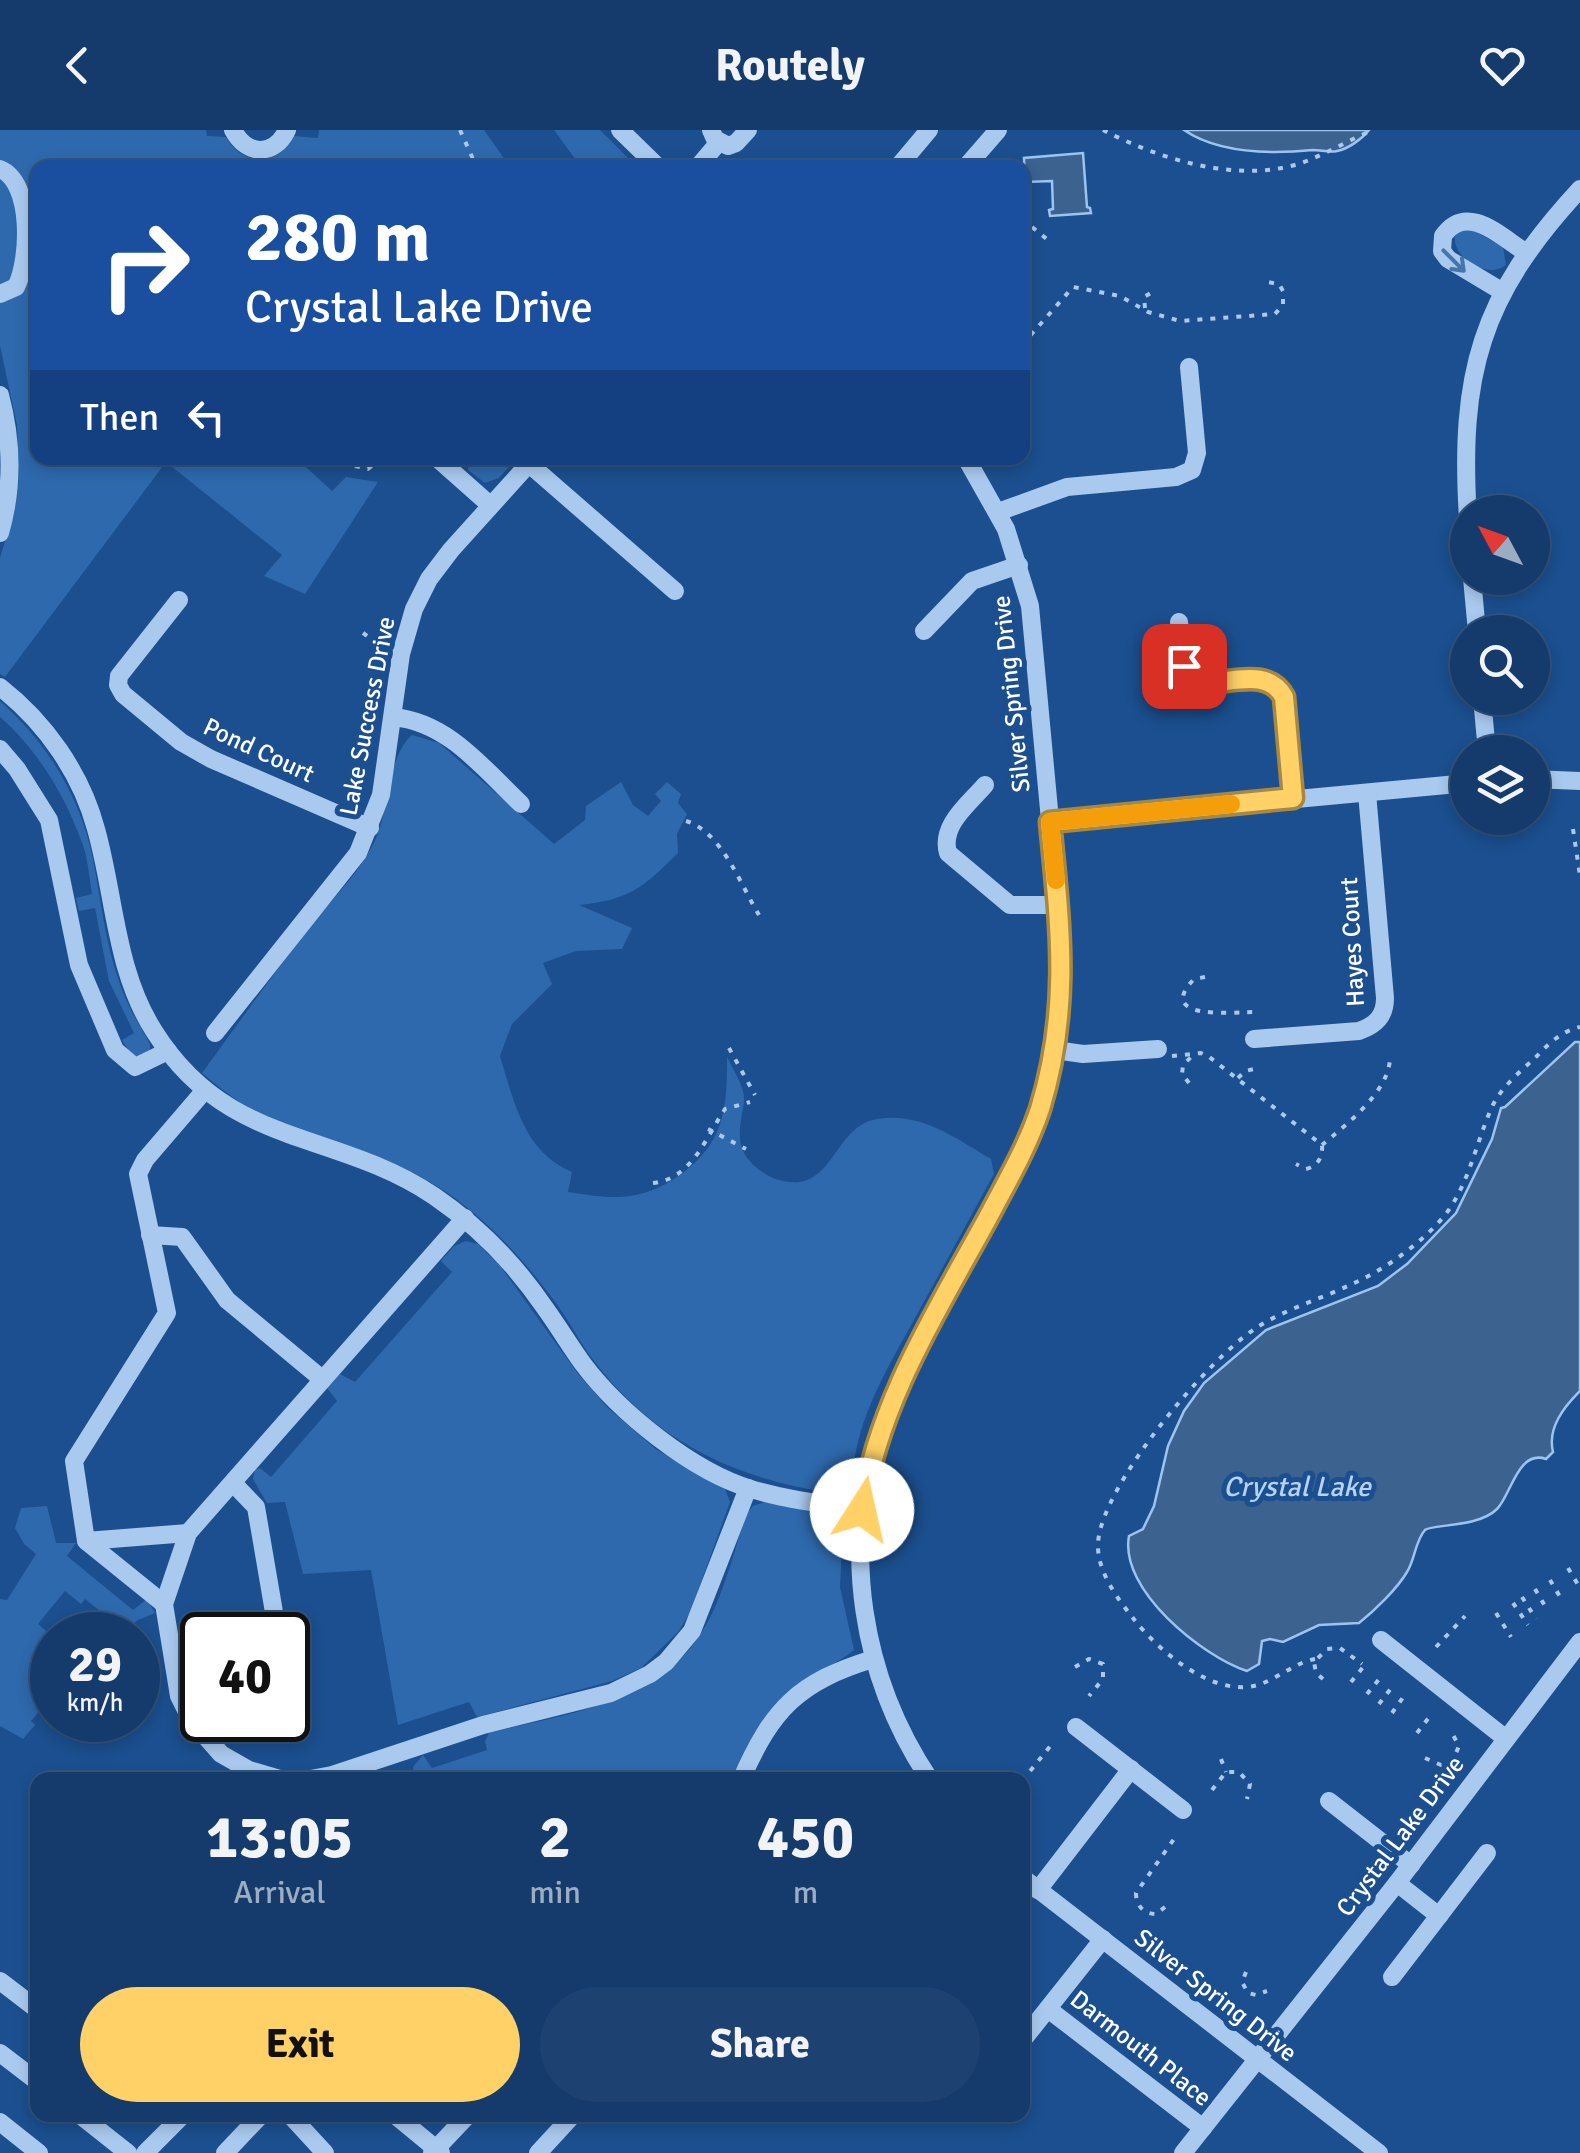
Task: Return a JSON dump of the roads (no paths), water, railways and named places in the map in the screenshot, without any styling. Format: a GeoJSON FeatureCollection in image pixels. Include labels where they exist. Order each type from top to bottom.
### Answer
{"type":"FeatureCollection","features":[{"type":"Feature","properties":{"kind":"street"},"geometry":{"type":"LineString","coordinates":[[233,130],[242,144],[255,150],[268,150],[279,144],[287,130]]}},
{"type":"Feature","properties":{"kind":"street"},"geometry":{"type":"LineString","coordinates":[[620,130],[652,160]]}},
{"type":"Feature","properties":{"kind":"street"},"geometry":{"type":"LineString","coordinates":[[701,160],[715,136],[732,146],[748,130]]}},
{"type":"Feature","properties":{"kind":"street"},"geometry":{"type":"LineString","coordinates":[[903,160],[929,130]]}},
{"type":"Feature","properties":{"kind":"street"},"geometry":{"type":"LineString","coordinates":[[972,160],[998,130]]}},
{"type":"Feature","properties":{"kind":"street"},"geometry":{"type":"LineString","coordinates":[[0,169],[12,175],[25,204],[22,274],[16,287],[0,294]]}},
{"type":"Feature","properties":{"kind":"street"},"geometry":{"type":"LineString","coordinates":[[1467,495],[1467,412],[1478,356],[1502,292],[1526,252],[1580,188]]}},
{"type":"Feature","properties":{"kind":"street"},"geometry":{"type":"LineString","coordinates":[[1502,292],[1448,259],[1442,251],[1443,236],[1456,222],[1473,220],[1526,252]]}},
{"type":"Feature","properties":{"kind":"street"},"geometry":{"type":"LineString","coordinates":[[998,512],[1068,487],[1176,477],[1192,470],[1196,452],[1188,366]]}},
{"type":"Feature","properties":{"kind":"street"},"geometry":{"type":"LineString","coordinates":[[0,395],[9,480],[0,533]]}},
{"type":"Feature","properties":{"kind":"street"},"geometry":{"type":"LineString","coordinates":[[445,465],[490,505]]}},
{"type":"Feature","properties":{"kind":"street","name":"Lake Success Drive"},"geometry":{"type":"LineString","coordinates":[[215,1033],[344,873],[370,828],[381,795],[402,654],[414,609],[429,579],[526,465]]}},
{"type":"Feature","properties":{"kind":"street"},"geometry":{"type":"LineString","coordinates":[[536,465],[675,591]]}},
{"type":"Feature","properties":{"kind":"street","name":"Silver Spring Drive"},"geometry":{"type":"LineString","coordinates":[[925,1772],[898,1728],[873,1659],[860,1583],[862,1510],[872,1455],[892,1400],[1021,1155],[1039,1110],[1055,1050],[1062,987],[1035,642],[1019,565],[998,512],[970,465]]}},
{"type":"Feature","properties":{"kind":"street"},"geometry":{"type":"LineString","coordinates":[[924,631],[972,581],[1019,565]]}},
{"type":"Feature","properties":{"kind":"street","name":"Pond Court"},"geometry":{"type":"LineString","coordinates":[[178,600],[119,676],[123,694],[181,742],[211,759],[370,828]]}},
{"type":"Feature","properties":{"kind":"street"},"geometry":{"type":"LineString","coordinates":[[1178,622],[1189,679],[1204,684],[1266,679],[1280,688],[1293,798]]}},
{"type":"Feature","properties":{"kind":"street"},"geometry":{"type":"LineString","coordinates":[[0,687],[46,732],[72,771],[96,829],[130,982],[152,1029],[205,1090],[250,1120],[409,1182],[464,1218],[520,1274],[582,1362],[630,1415],[668,1446],[748,1488],[862,1510]]}},
{"type":"Feature","properties":{"kind":"street"},"geometry":{"type":"LineString","coordinates":[[393,717],[419,721],[446,734],[522,804]]}},
{"type":"Feature","properties":{"kind":"street"},"geometry":{"type":"LineString","coordinates":[[0,749],[18,769],[50,820],[79,965],[116,1050],[135,1067],[168,1051]]}},
{"type":"Feature","properties":{"kind":"street"},"geometry":{"type":"LineString","coordinates":[[1550,780],[1580,781]]}},
{"type":"Feature","properties":{"kind":"street"},"geometry":{"type":"LineString","coordinates":[[986,785],[950,827],[946,836],[948,852],[1010,906],[1058,905]]}},
{"type":"Feature","properties":{"kind":"street"},"geometry":{"type":"LineString","coordinates":[[1050,822],[1450,785]]}},
{"type":"Feature","properties":{"kind":"street","name":"Hayes Court"},"geometry":{"type":"LineString","coordinates":[[1254,1039],[1359,1032],[1374,1025],[1383,1014],[1385,998],[1367,793]]}},
{"type":"Feature","properties":{"kind":"street"},"geometry":{"type":"LineString","coordinates":[[1055,1050],[1083,1054],[1164,1052]]}},
{"type":"Feature","properties":{"kind":"street"},"geometry":{"type":"LineString","coordinates":[[164,1604],[86,1541],[74,1461],[167,1313],[138,1174],[145,1160],[205,1090]]}},
{"type":"Feature","properties":{"kind":"street"},"geometry":{"type":"LineString","coordinates":[[180,1697],[164,1604],[188,1533],[464,1218]]}},
{"type":"Feature","properties":{"kind":"street"},"geometry":{"type":"LineString","coordinates":[[150,1235],[182,1237],[228,1300],[322,1379]]}},
{"type":"Feature","properties":{"kind":"street"},"geometry":{"type":"LineString","coordinates":[[233,1483],[248,1495],[257,1514],[274,1612]]}},
{"type":"Feature","properties":{"kind":"street"},"geometry":{"type":"LineString","coordinates":[[341,1772],[483,1725],[611,1693],[650,1674],[666,1662],[692,1631],[748,1488]]}},
{"type":"Feature","properties":{"kind":"street"},"geometry":{"type":"LineString","coordinates":[[86,1541],[188,1533]]}},
{"type":"Feature","properties":{"kind":"street"},"geometry":{"type":"LineString","coordinates":[[1381,1640],[1506,1738]]}},
{"type":"Feature","properties":{"kind":"street","name":"Crystal Lake Drive"},"geometry":{"type":"LineString","coordinates":[[1184,2153],[1397,1884],[1580,1642]]}},
{"type":"Feature","properties":{"kind":"street"},"geometry":{"type":"LineString","coordinates":[[745,1772],[764,1731],[787,1703],[842,1670],[873,1659]]}},
{"type":"Feature","properties":{"kind":"street"},"geometry":{"type":"LineString","coordinates":[[1076,1726],[1183,1810]]}},
{"type":"Feature","properties":{"kind":"street"},"geometry":{"type":"LineString","coordinates":[[213,1742],[221,1754],[256,1772]]}},
{"type":"Feature","properties":{"kind":"street"},"geometry":{"type":"LineString","coordinates":[[1038,1890],[1131,1770]]}},
{"type":"Feature","properties":{"kind":"street"},"geometry":{"type":"LineString","coordinates":[[1330,1801],[1411,1865]]}},
{"type":"Feature","properties":{"kind":"street"},"geometry":{"type":"LineString","coordinates":[[1392,1977],[1487,1853]]}},
{"type":"Feature","properties":{"kind":"street","name":"Silver Spring Drive"},"geometry":{"type":"LineString","coordinates":[[1030,1884],[1379,2153]]}},
{"type":"Feature","properties":{"kind":"street"},"geometry":{"type":"LineString","coordinates":[[1397,1884],[1439,1916]]}},
{"type":"Feature","properties":{"kind":"street"},"geometry":{"type":"LineString","coordinates":[[1030,2031],[1102,1939]]}},
{"type":"Feature","properties":{"kind":"street"},"geometry":{"type":"LineString","coordinates":[[0,1981],[30,2004]]}},
{"type":"Feature","properties":{"kind":"street","name":"Darmouth Place"},"geometry":{"type":"LineString","coordinates":[[1048,2008],[1203,2128]]}},
{"type":"Feature","properties":{"kind":"street"},"geometry":{"type":"LineString","coordinates":[[0,2053],[30,2076]]}},
{"type":"Feature","properties":{"kind":"street"},"geometry":{"type":"LineString","coordinates":[[0,2122],[38,2153]]}},
{"type":"Feature","properties":{"kind":"street"},"geometry":{"type":"LineString","coordinates":[[89,2122],[128,2153]]}},
{"type":"Feature","properties":{"kind":"street"},"geometry":{"type":"LineString","coordinates":[[144,2153],[173,2122]]}},
{"type":"Feature","properties":{"kind":"street"},"geometry":{"type":"LineString","coordinates":[[225,2153],[254,2122]]}},
{"type":"Feature","properties":{"kind":"street"},"geometry":{"type":"LineString","coordinates":[[296,2122],[325,2153]]}},
{"type":"Feature","properties":{"kind":"street"},"geometry":{"type":"LineString","coordinates":[[402,2122],[437,2152],[462,2122]]}},
{"type":"Feature","properties":{"kind":"street"},"geometry":{"type":"LineString","coordinates":[[538,2153],[567,2122]]}},
{"type":"Feature","properties":{"kind":"water"},"geometry":{"type":"Polygon","coordinates":[[[1184,130],[1369,130],[1355,143],[1337,151],[1280,152],[1229,148],[1184,130]]]}},
{"type":"Feature","properties":{"kind":"water"},"geometry":{"type":"Polygon","coordinates":[[[1083,153],[1087,207],[1091,213],[1050,216],[1052,181],[1030,182],[1030,160],[1024,158],[1083,153]]]}},
{"type":"Feature","properties":{"kind":"water","name":"Crystal Lake"},"geometry":{"type":"Polygon","coordinates":[[[1575,1042],[1580,1042],[1580,1391],[1555,1426],[1553,1452],[1546,1459],[1528,1461],[1489,1515],[1425,1530],[1403,1579],[1359,1623],[1319,1625],[1283,1642],[1262,1641],[1259,1664],[1247,1671],[1208,1651],[1167,1618],[1150,1598],[1129,1557],[1129,1536],[1143,1529],[1154,1506],[1168,1446],[1184,1411],[1204,1383],[1266,1330],[1378,1286],[1407,1264],[1456,1213],[1492,1139],[1501,1108],[1575,1042]]]}}]}
